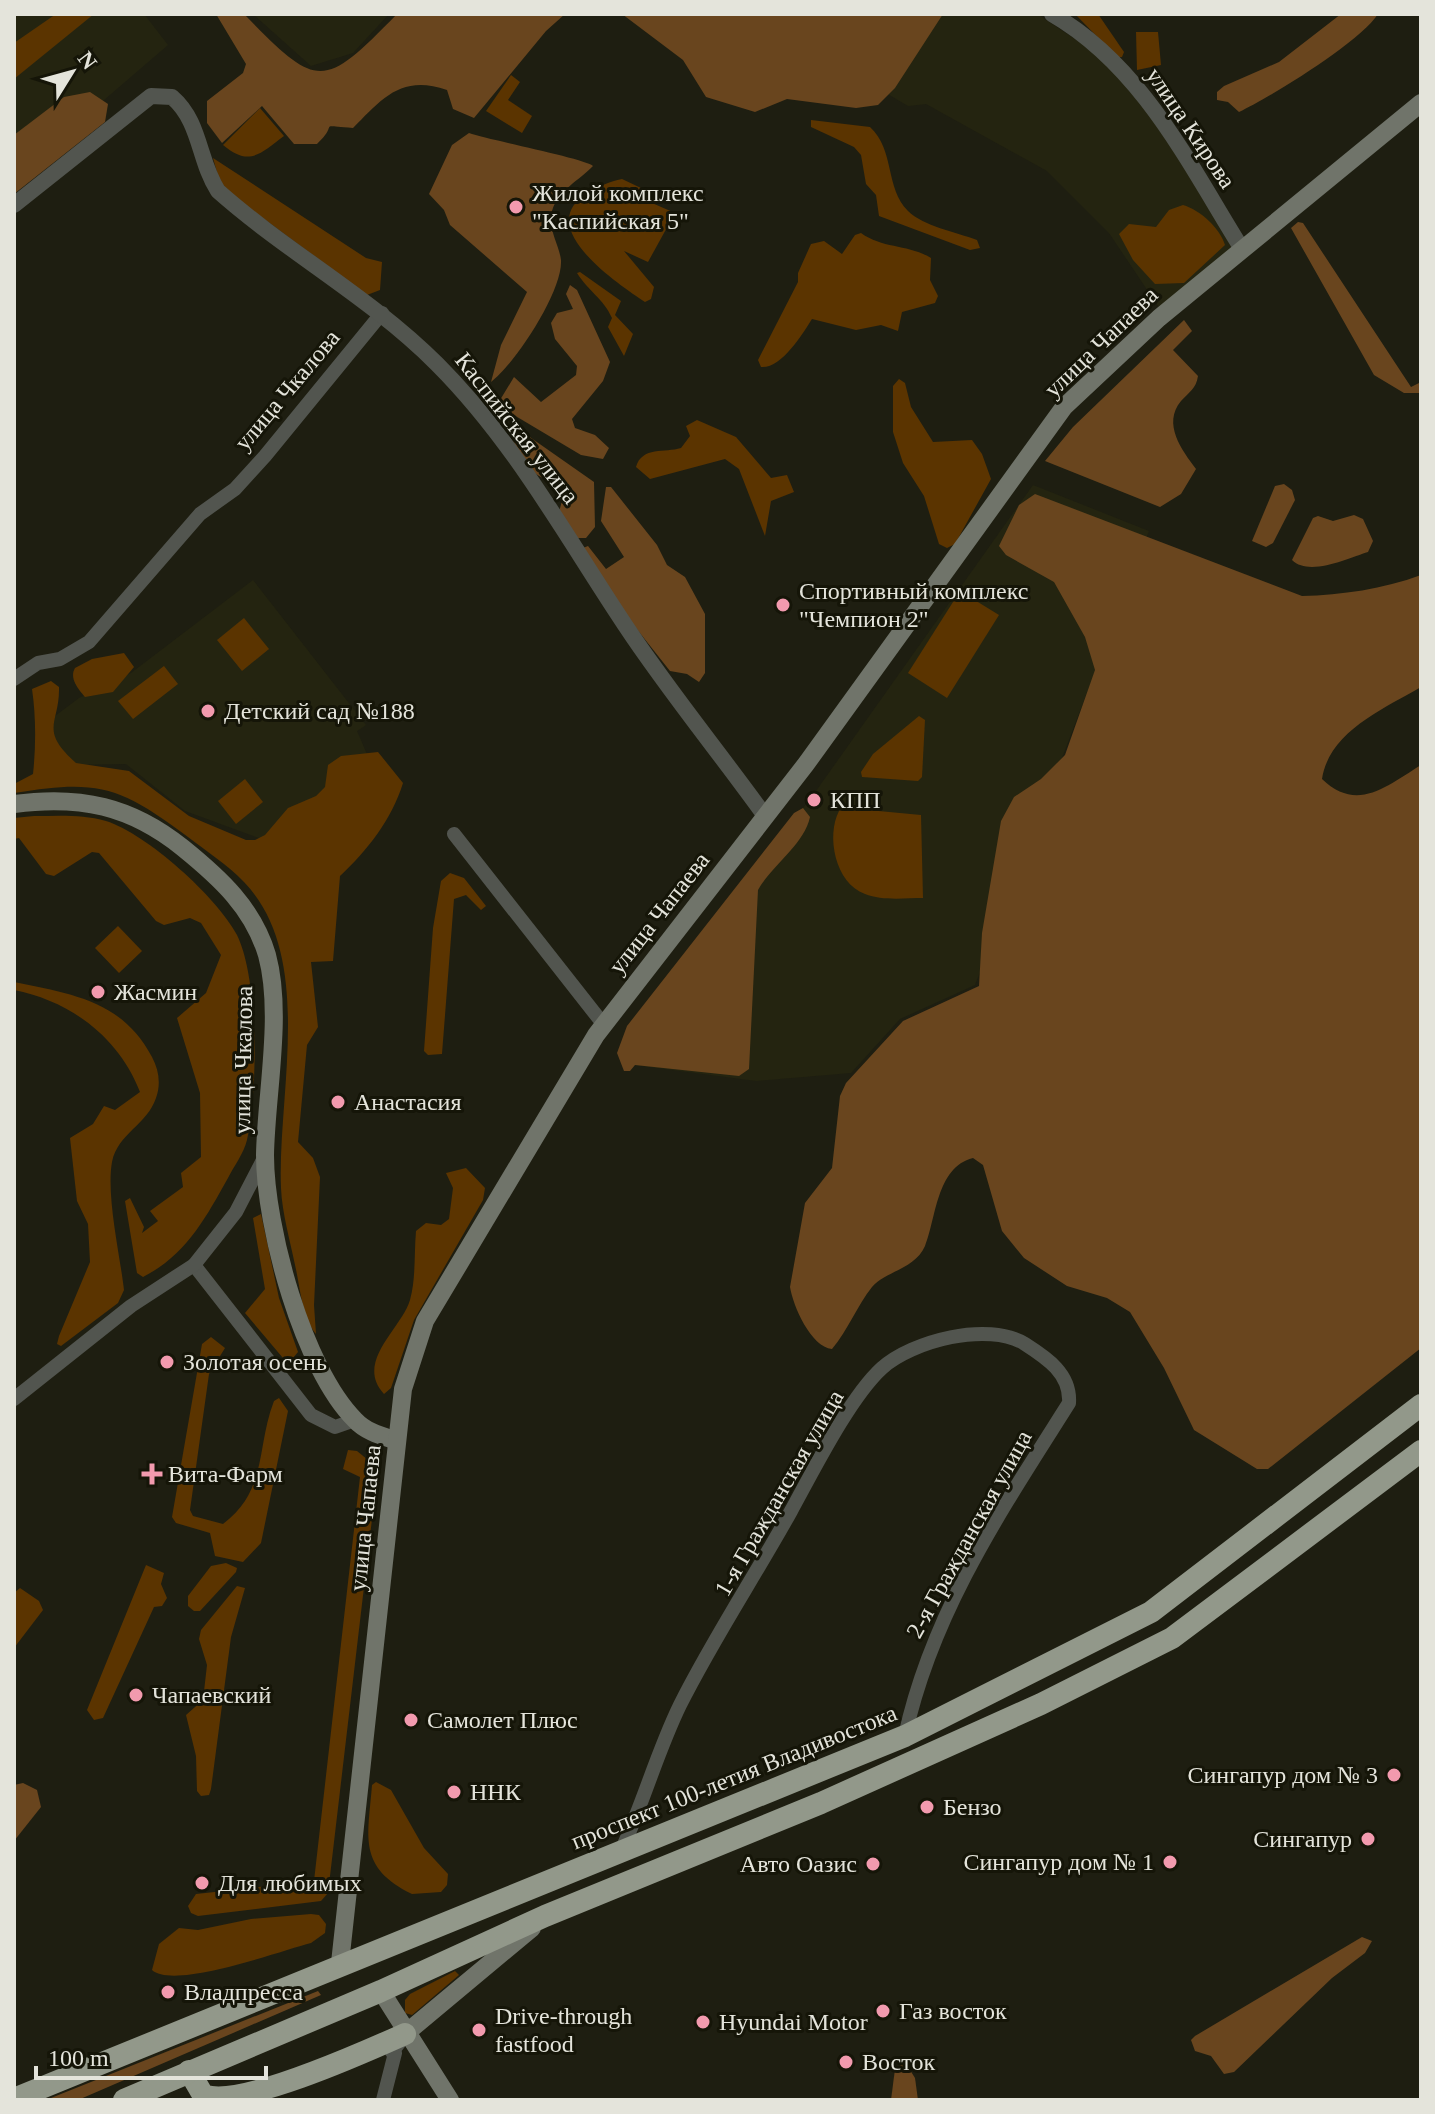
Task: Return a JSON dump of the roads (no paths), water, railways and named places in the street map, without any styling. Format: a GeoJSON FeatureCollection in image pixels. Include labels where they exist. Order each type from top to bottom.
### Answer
{"type":"FeatureCollection","features":[{"type":"Feature","properties":{"kind":"highway","name":"проспект 100-летия Владивостока"},"geometry":{"type":"LineString","coordinates":[[14,2099],[340,1963],[905,1736],[1151,1612],[1421,1405]]}},
{"type":"Feature","properties":{"kind":"highway"},"geometry":{"type":"LineString","coordinates":[[124,2100],[151,2095],[189,2071],[381,1991],[545,1916],[821,1803],[1041,1704],[1172,1638],[1421,1451]]}},
{"type":"Feature","properties":{"kind":"highway"},"geometry":{"type":"LineString","coordinates":[[189,2071],[203,2095],[221,2098],[302,2076],[405,2034]]}},
{"type":"Feature","properties":{"kind":"main road","name":"улица Чапаева"},"geometry":{"type":"LineString","coordinates":[[340,1963],[403,1389],[425,1321],[460,1258],[604,1025],[923,606],[1007,481],[1064,407],[1118,354],[1421,103]]}},
{"type":"Feature","properties":{"kind":"main road","name":"улица Чкалова"},"geometry":{"type":"LineString","coordinates":[[14,804],[61,800],[132,814],[163,831],[240,900],[267,957],[272,997],[265,1156],[270,1211],[290,1292],[315,1355],[355,1420],[374,1434],[397,1441]]}},
{"type":"Feature","properties":{"kind":"main road"},"geometry":{"type":"LineString","coordinates":[[405,2034],[545,1916]]}},
{"type":"Feature","properties":{"kind":"main road"},"geometry":{"type":"LineString","coordinates":[[381,1991],[405,2034],[450,2100]]}},
{"type":"Feature","properties":{"kind":"street","name":"улица Кирова"},"geometry":{"type":"LineString","coordinates":[[1052,14],[1105,53],[1145,97],[1242,249]]}},
{"type":"Feature","properties":{"kind":"street","name":"Каспийская улица"},"geometry":{"type":"LineString","coordinates":[[14,205],[151,96],[172,97],[188,114],[206,170],[218,191],[382,313],[438,364],[514,456],[625,625],[765,816]]}},
{"type":"Feature","properties":{"kind":"street","name":"улица Чкалова"},"geometry":{"type":"LineString","coordinates":[[14,679],[38,663],[60,659],[89,642],[200,514],[235,489],[265,456],[382,313]]}},
{"type":"Feature","properties":{"kind":"street"},"geometry":{"type":"LineString","coordinates":[[454,834],[604,1025]]}},
{"type":"Feature","properties":{"kind":"street"},"geometry":{"type":"LineString","coordinates":[[14,1399],[108,1323],[194,1265],[236,1212],[265,1156]]}},
{"type":"Feature","properties":{"kind":"street"},"geometry":{"type":"LineString","coordinates":[[194,1265],[311,1415],[335,1427],[355,1420]]}},
{"type":"Feature","properties":{"kind":"street","name":"1-я Гражданская улица"},"geometry":{"type":"LineString","coordinates":[[621,1851],[698,1669],[727,1626],[822,1453],[880,1370],[925,1344],[967,1336],[997,1336],[1019,1341],[1045,1357],[1061,1374],[1070,1391],[1069,1403]]}},
{"type":"Feature","properties":{"kind":"street","name":"2-я Гражданская улица"},"geometry":{"type":"LineString","coordinates":[[905,1736],[927,1654],[956,1592],[1069,1403]]}},
{"type":"Feature","properties":{"kind":"street"},"geometry":{"type":"LineString","coordinates":[[383,2100],[395,2053],[392,2052],[405,2034]]}},
{"type":"Feature","properties":{"kind":"place","name":"Жилой комплекс \"Каспийская 5\""},"geometry":{"type":"Point","coordinates":[516,207]}},
{"type":"Feature","properties":{"kind":"place","name":"Спортивный комплекс \"Чемпион 2\""},"geometry":{"type":"Point","coordinates":[783,605]}},
{"type":"Feature","properties":{"kind":"place","name":"Детский сад №188"},"geometry":{"type":"Point","coordinates":[208,711]}},
{"type":"Feature","properties":{"kind":"place","name":"КПП"},"geometry":{"type":"Point","coordinates":[814,800]}},
{"type":"Feature","properties":{"kind":"place","name":"Жасмин"},"geometry":{"type":"Point","coordinates":[98,992]}},
{"type":"Feature","properties":{"kind":"place","name":"Анастасия"},"geometry":{"type":"Point","coordinates":[338,1102]}},
{"type":"Feature","properties":{"kind":"place","name":"Золотая осень"},"geometry":{"type":"Point","coordinates":[167,1362]}},
{"type":"Feature","properties":{"kind":"place","name":"Вита-Фарм"},"geometry":{"type":"Point","coordinates":[152,1474]}},
{"type":"Feature","properties":{"kind":"place","name":"Чапаевский"},"geometry":{"type":"Point","coordinates":[136,1695]}},
{"type":"Feature","properties":{"kind":"place","name":"Самолет Плюс"},"geometry":{"type":"Point","coordinates":[411,1720]}},
{"type":"Feature","properties":{"kind":"place","name":"Сингапур дом № 3"},"geometry":{"type":"Point","coordinates":[1394,1775]}},
{"type":"Feature","properties":{"kind":"place","name":"ННК"},"geometry":{"type":"Point","coordinates":[454,1792]}},
{"type":"Feature","properties":{"kind":"place","name":"Бензо"},"geometry":{"type":"Point","coordinates":[927,1807]}},
{"type":"Feature","properties":{"kind":"place","name":"Сингапур"},"geometry":{"type":"Point","coordinates":[1368,1839]}},
{"type":"Feature","properties":{"kind":"place","name":"Сингапур дом № 1"},"geometry":{"type":"Point","coordinates":[1170,1862]}},
{"type":"Feature","properties":{"kind":"place","name":"Авто Оазис"},"geometry":{"type":"Point","coordinates":[873,1864]}},
{"type":"Feature","properties":{"kind":"place","name":"Для любимых"},"geometry":{"type":"Point","coordinates":[202,1883]}},
{"type":"Feature","properties":{"kind":"place","name":"Владпресса"},"geometry":{"type":"Point","coordinates":[168,1992]}},
{"type":"Feature","properties":{"kind":"place","name":"Газ восток"},"geometry":{"type":"Point","coordinates":[883,2011]}},
{"type":"Feature","properties":{"kind":"place","name":"Hyundai Motor"},"geometry":{"type":"Point","coordinates":[703,2022]}},
{"type":"Feature","properties":{"kind":"place","name":"Drive-through fastfood"},"geometry":{"type":"Point","coordinates":[479,2030]}},
{"type":"Feature","properties":{"kind":"place","name":"Восток"},"geometry":{"type":"Point","coordinates":[846,2062]}}]}
